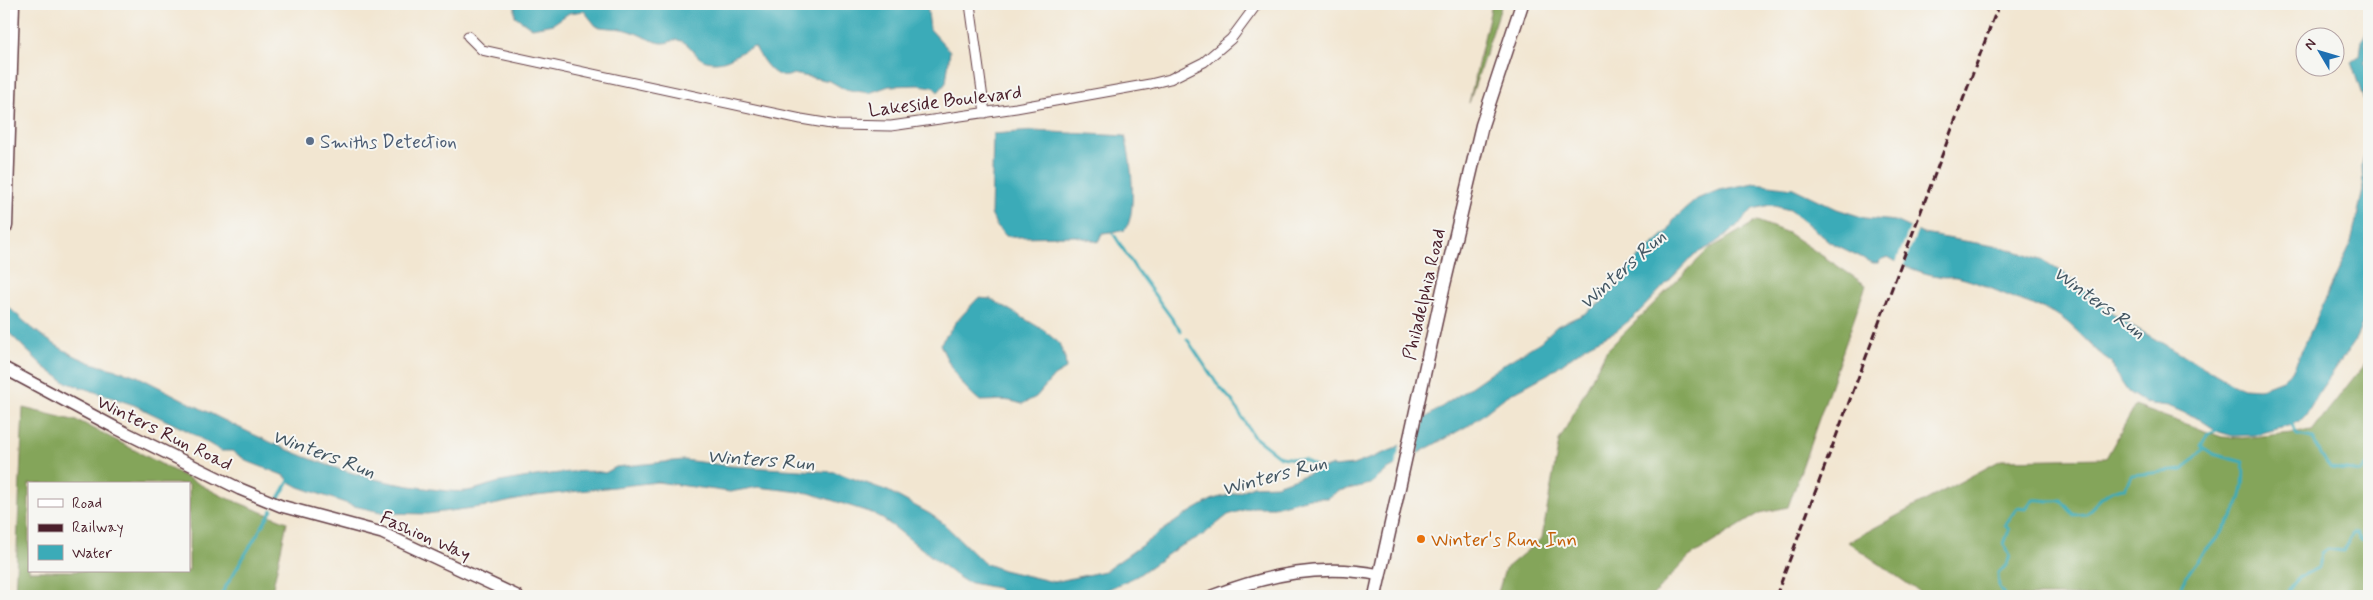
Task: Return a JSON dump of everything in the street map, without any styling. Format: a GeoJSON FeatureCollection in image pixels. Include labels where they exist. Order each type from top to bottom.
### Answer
{"type":"FeatureCollection","features":[{"type":"Feature","properties":{"kind":"highway"},"geometry":{"type":"LineString","coordinates":[[4,226],[11,4]]}},
{"type":"Feature","properties":{"kind":"main road","name":"Philadelphia Road"},"geometry":{"type":"LineString","coordinates":[[1375,596],[1482,125],[1522,4]]}},
{"type":"Feature","properties":{"kind":"street"},"geometry":{"type":"LineString","coordinates":[[970,4],[985,112]]}},
{"type":"Feature","properties":{"kind":"street","name":"Lakeside Boulevard"},"geometry":{"type":"LineString","coordinates":[[468,36],[482,50],[837,125],[891,126],[1107,93],[1170,79],[1193,68],[1217,52],[1243,25],[1257,4]]}},
{"type":"Feature","properties":{"kind":"street","name":"Winters Run Road"},"geometry":{"type":"LineString","coordinates":[[4,368],[116,428],[240,489],[281,506],[316,515]]}},
{"type":"Feature","properties":{"kind":"street","name":"Fashion Way"},"geometry":{"type":"LineString","coordinates":[[316,515],[382,533],[517,596]]}},
{"type":"Feature","properties":{"kind":"street"},"geometry":{"type":"LineString","coordinates":[[1212,596],[1270,578],[1311,570],[1346,570],[1380,575]]}},
{"type":"Feature","properties":{"kind":"green space"},"geometry":{"type":"Polygon","coordinates":[[[1492,4],[1502,4],[1469,103],[1492,4]]]}},
{"type":"Feature","properties":{"kind":"green space"},"geometry":{"type":"Polygon","coordinates":[[[1757,221],[1788,233],[1866,285],[1788,507],[1760,513],[1689,557],[1652,596],[1497,596],[1505,569],[1542,538],[1559,441],[1606,351],[1709,249],[1757,221]]]}},
{"type":"Feature","properties":{"kind":"green space"},"geometry":{"type":"Polygon","coordinates":[[[2369,358],[2369,596],[1925,596],[1848,542],[2001,460],[2106,458],[2135,406],[2222,437],[2242,438],[2312,431],[2369,358]]]}},
{"type":"Feature","properties":{"kind":"green space"},"geometry":{"type":"Polygon","coordinates":[[[23,408],[81,422],[222,496],[287,522],[271,596],[15,596],[23,408]]]}},
{"type":"Feature","properties":{"kind":"water"},"geometry":{"type":"Polygon","coordinates":[[[515,4],[927,4],[930,29],[950,51],[946,83],[938,92],[933,87],[919,85],[889,86],[869,93],[844,89],[830,81],[793,74],[781,76],[770,69],[755,47],[747,49],[727,60],[709,62],[699,57],[686,43],[681,41],[659,43],[634,32],[596,26],[584,11],[569,13],[553,24],[532,28],[515,16],[515,4]]]}},
{"type":"Feature","properties":{"kind":"water"},"geometry":{"type":"Polygon","coordinates":[[[2369,27],[2365,46],[2369,43],[2369,47],[2364,63],[2369,63],[2369,116],[2351,62],[2360,55],[2362,40],[2369,27]]]}},
{"type":"Feature","properties":{"kind":"water"},"geometry":{"type":"Polygon","coordinates":[[[2369,116],[2369,311],[2354,342],[2317,395],[2306,415],[2289,426],[2254,435],[2233,436],[2219,432],[2199,419],[2168,406],[2145,403],[2128,392],[2115,373],[2112,362],[2097,351],[2070,324],[2054,313],[1973,282],[1957,277],[1943,277],[1925,273],[1888,257],[1878,263],[1873,263],[1830,242],[1790,210],[1770,205],[1753,209],[1734,229],[1711,246],[1695,254],[1635,316],[1616,331],[1589,344],[1548,374],[1505,397],[1471,424],[1386,471],[1371,484],[1338,491],[1328,498],[1309,498],[1274,507],[1253,507],[1228,515],[1203,535],[1177,548],[1137,576],[1102,592],[1071,596],[1027,596],[1014,591],[1004,595],[997,588],[966,582],[875,514],[809,493],[758,487],[730,492],[657,482],[536,496],[488,506],[427,514],[385,513],[354,506],[299,487],[290,482],[285,476],[249,462],[232,451],[221,451],[188,431],[134,405],[65,382],[44,367],[4,328],[4,302],[43,336],[77,357],[137,376],[236,426],[304,456],[338,469],[374,479],[446,491],[467,491],[535,476],[583,471],[605,473],[616,467],[684,460],[731,466],[835,472],[888,491],[930,514],[943,523],[984,563],[1003,570],[1054,582],[1105,571],[1182,517],[1213,499],[1237,493],[1253,486],[1276,485],[1333,465],[1334,467],[1353,465],[1394,449],[1406,441],[1424,419],[1504,364],[1540,342],[1557,326],[1584,314],[1603,301],[1626,275],[1631,264],[1669,230],[1674,219],[1697,199],[1719,190],[1754,183],[1793,188],[1837,209],[1865,218],[1895,221],[1923,234],[2006,248],[2044,261],[2064,273],[2111,312],[2129,324],[2233,384],[2243,388],[2259,389],[2282,380],[2292,371],[2351,243],[2363,190],[2362,164],[2366,150],[2369,116]]]}},
{"type":"Feature","properties":{"kind":"water"},"geometry":{"type":"Polygon","coordinates":[[[1033,131],[1125,136],[1131,170],[1132,198],[1129,222],[1125,230],[1103,233],[1098,242],[1076,236],[1006,236],[997,227],[991,214],[993,134],[1033,131]]]}},
{"type":"Feature","properties":{"kind":"water"},"geometry":{"type":"Polygon","coordinates":[[[978,298],[991,299],[1042,329],[1059,343],[1065,358],[1066,369],[1054,376],[1036,397],[1022,404],[1006,400],[980,401],[956,376],[940,344],[956,322],[978,298]]]}},
{"type":"Feature","properties":{"kind":"pier"},"geometry":{"type":"Polygon","coordinates":[[[1910,227],[1918,230],[1903,267],[1895,265],[1910,227]]]}},
{"type":"Feature","properties":{"kind":"pier"},"geometry":{"type":"Polygon","coordinates":[[[1425,416],[1416,458],[1394,470],[1401,441],[1425,416]]]}},
{"type":"Feature","properties":{"kind":"waterway"},"geometry":{"type":"LineString","coordinates":[[1113,233],[1135,268],[1181,331]]}},
{"type":"Feature","properties":{"kind":"waterway","name":"Winters Run"},"geometry":{"type":"LineString","coordinates":[[1187,339],[1217,384],[1233,402],[1253,436],[1280,457],[1304,460],[1318,467],[1321,473]]}},
{"type":"Feature","properties":{"kind":"waterway"},"geometry":{"type":"LineString","coordinates":[[2290,421],[2297,435],[2313,438],[2321,456],[2331,468],[2361,472],[2369,463]]}},
{"type":"Feature","properties":{"kind":"waterway"},"geometry":{"type":"LineString","coordinates":[[2177,596],[2185,578],[2220,535],[2239,504],[2243,485],[2243,462],[2213,454],[2201,446],[2207,434],[2219,429]]}},
{"type":"Feature","properties":{"kind":"waterway"},"geometry":{"type":"LineString","coordinates":[[2005,596],[1999,587],[1998,574],[2007,564],[2010,556],[2004,544],[2009,530],[2005,525],[2017,508],[2026,509],[2033,500],[2061,500],[2074,515],[2086,514],[2108,493],[2125,488],[2132,475],[2183,470],[2204,448]]}},
{"type":"Feature","properties":{"kind":"waterway"},"geometry":{"type":"LineString","coordinates":[[279,498],[290,479]]}},
{"type":"Feature","properties":{"kind":"waterway"},"geometry":{"type":"LineString","coordinates":[[220,596],[272,510]]}},
{"type":"Feature","properties":{"kind":"waterway"},"geometry":{"type":"LineString","coordinates":[[2287,596],[2291,585],[2295,581],[2319,567],[2322,553],[2328,549],[2343,551],[2353,533],[2357,534],[2361,540],[2369,541]]}},
{"type":"Feature","properties":{"kind":"railway"},"geometry":{"type":"LineString","coordinates":[[1776,596],[1999,4]]}},
{"type":"Feature","properties":{"kind":"place","name":"Smiths Detection"},"geometry":{"type":"Point","coordinates":[310,141]}},
{"type":"Feature","properties":{"kind":"place","name":"Winter's Run Inn"},"geometry":{"type":"Point","coordinates":[1421,539]}}]}
